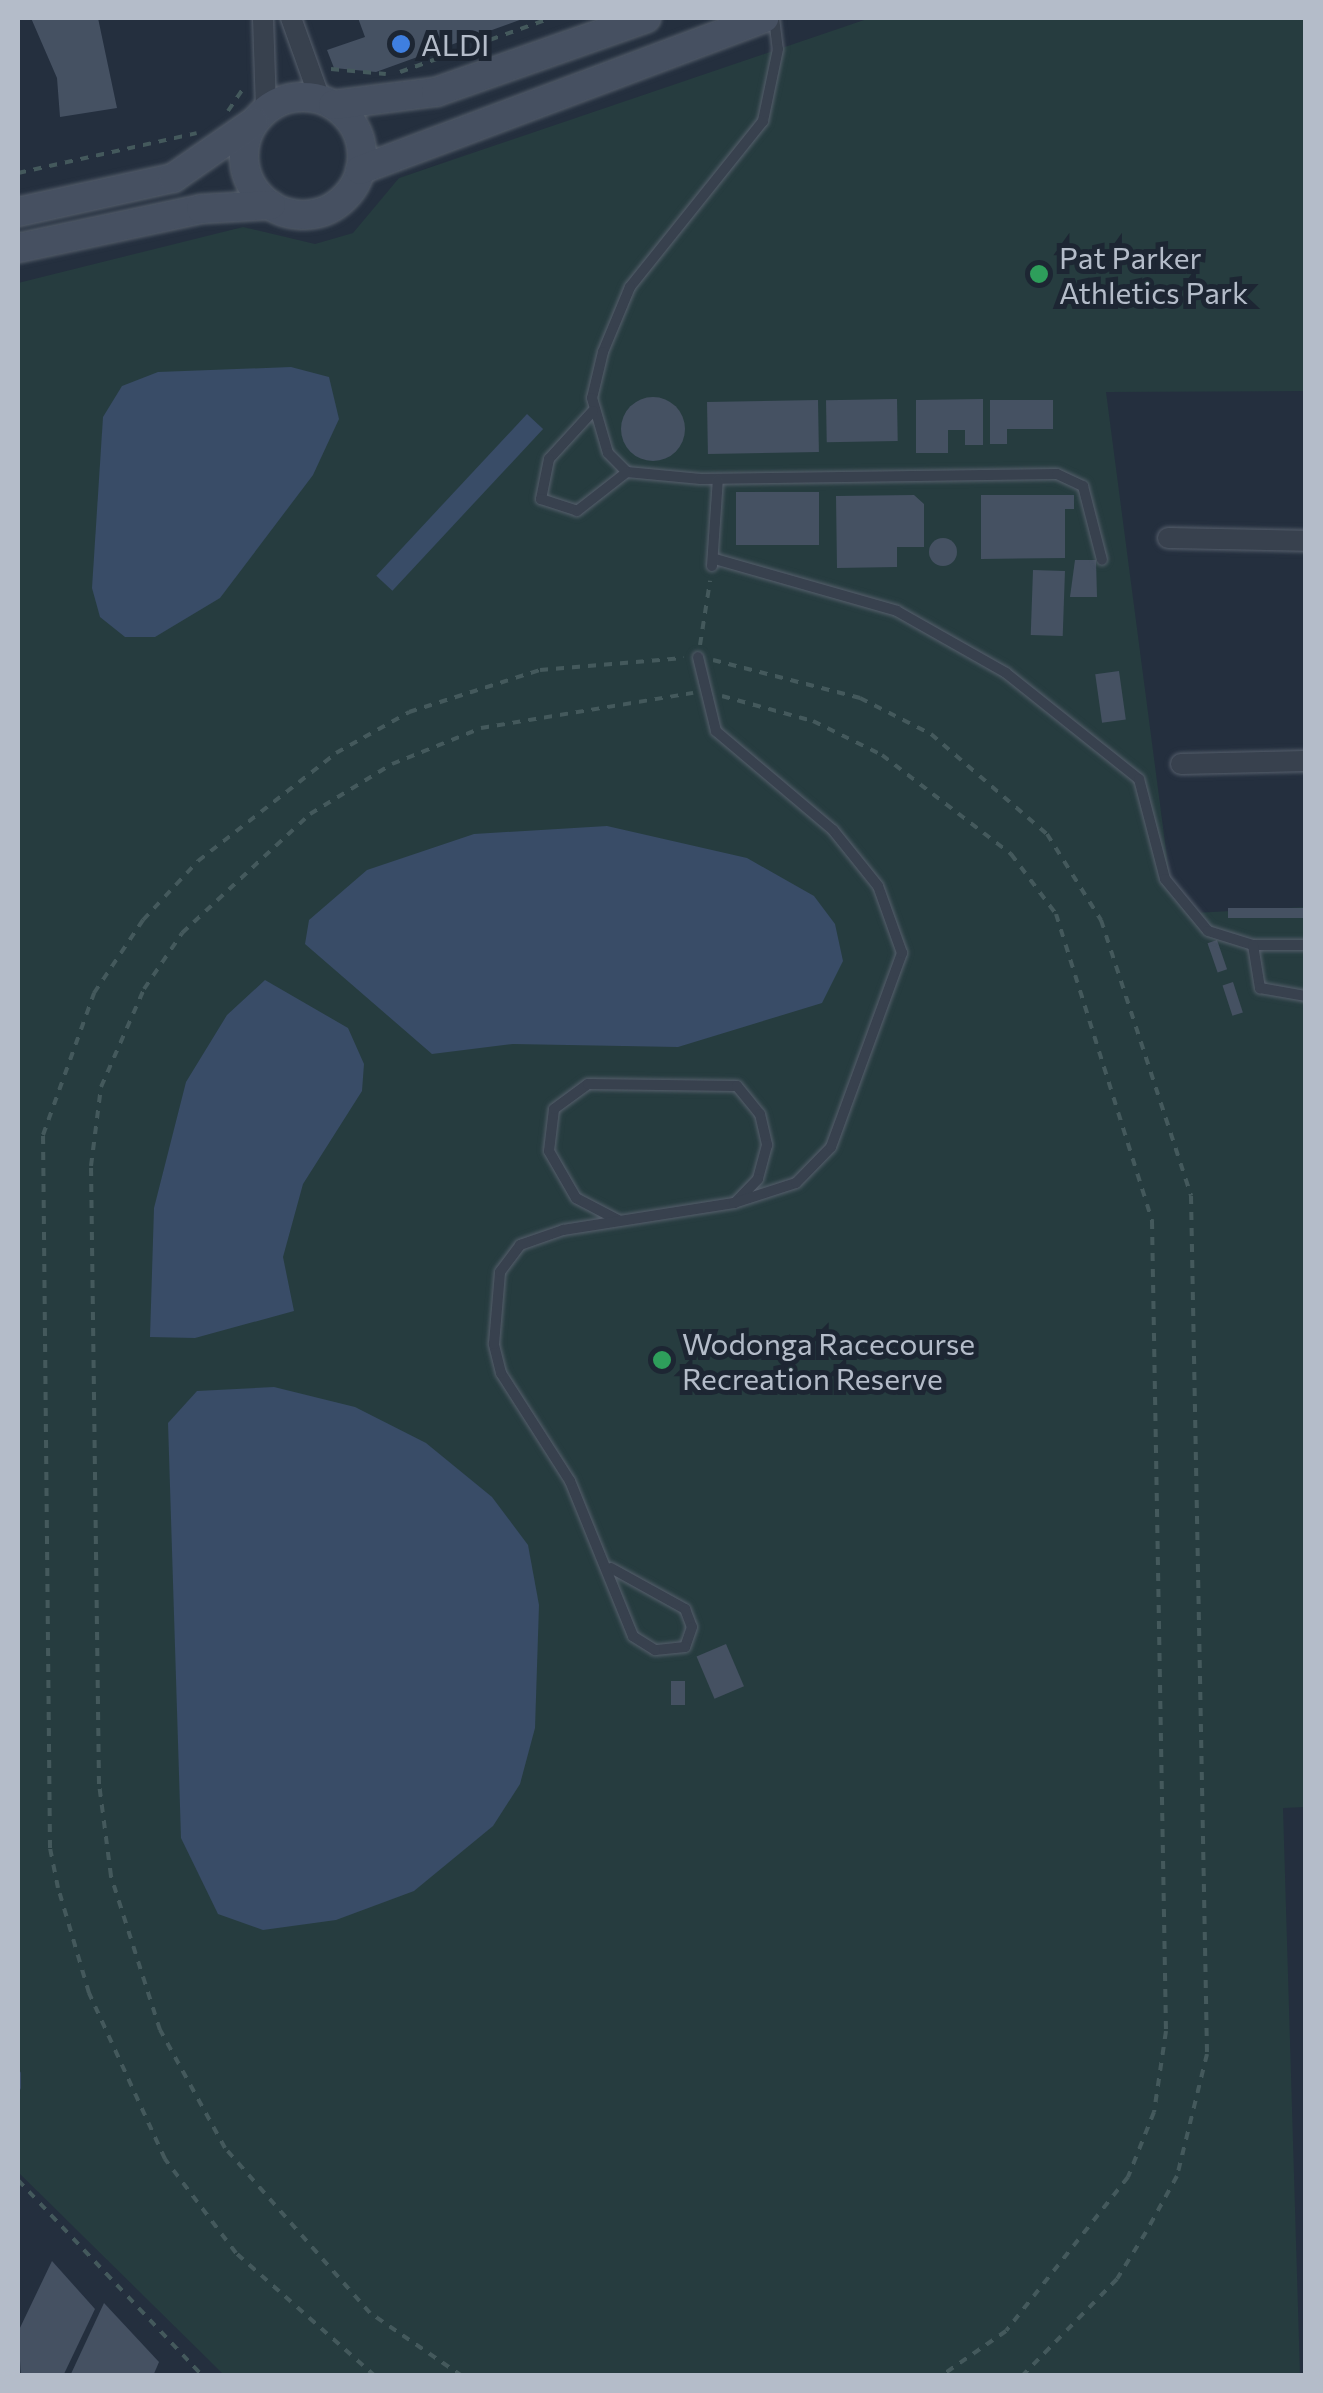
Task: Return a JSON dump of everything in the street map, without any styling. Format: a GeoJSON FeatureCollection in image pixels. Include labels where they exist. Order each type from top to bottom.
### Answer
{"type":"FeatureCollection","features":[{"type":"Feature","properties":{"kind":"main road"},"geometry":{"type":"LineString","coordinates":[[18,212],[174,178],[260,116],[327,102],[436,92],[646,18]]}},
{"type":"Feature","properties":{"kind":"main road"},"geometry":{"type":"LineString","coordinates":[[18,248],[201,208],[271,205],[325,210],[360,170],[764,18]]}},
{"type":"Feature","properties":{"kind":"main road"},"geometry":{"type":"LineString","coordinates":[[327,102],[354,126],[360,170]]}},
{"type":"Feature","properties":{"kind":"main road"},"geometry":{"type":"LineString","coordinates":[[260,116],[247,175],[271,205]]}},
{"type":"Feature","properties":{"kind":"street"},"geometry":{"type":"LineString","coordinates":[[260,116],[263,18]]}},
{"type":"Feature","properties":{"kind":"street"},"geometry":{"type":"LineString","coordinates":[[291,18],[306,72],[327,102]]}},
{"type":"Feature","properties":{"kind":"street"},"geometry":{"type":"LineString","coordinates":[[1168,538],[1306,540]]}},
{"type":"Feature","properties":{"kind":"street"},"geometry":{"type":"LineString","coordinates":[[1181,764],[1306,761]]}},
{"type":"Feature","properties":{"kind":"lane"},"geometry":{"type":"LineString","coordinates":[[774,18],[778,50],[763,121],[630,287],[603,352],[593,411],[608,453],[627,472],[718,478],[1057,474],[1083,486],[1102,560]]}},
{"type":"Feature","properties":{"kind":"lane"},"geometry":{"type":"LineString","coordinates":[[593,411],[550,458],[541,499],[578,510],[627,472]]}},
{"type":"Feature","properties":{"kind":"lane"},"geometry":{"type":"LineString","coordinates":[[718,478],[714,562],[896,611],[1006,674],[1119,755],[1139,779],[1180,904],[1208,931],[1253,945],[1306,945]]}},
{"type":"Feature","properties":{"kind":"lane"},"geometry":{"type":"LineString","coordinates":[[611,1568],[685,1609],[692,1626],[685,1647],[655,1650],[633,1636],[611,1568],[570,1480],[502,1373],[494,1300],[520,1245],[734,1203],[796,1184],[832,1147],[902,952],[878,886],[833,830],[716,731],[702,692],[698,657]]}},
{"type":"Feature","properties":{"kind":"lane"},"geometry":{"type":"LineString","coordinates":[[1253,945],[1260,988],[1306,996]]}},
{"type":"Feature","properties":{"kind":"lane"},"geometry":{"type":"LineString","coordinates":[[623,1222],[576,1198],[554,1169],[548,1124],[572,1090],[716,1079],[737,1086],[760,1114],[767,1146],[758,1179],[734,1203]]}},
{"type":"Feature","properties":{"kind":"path"},"geometry":{"type":"LineString","coordinates":[[306,72],[392,75],[551,18]]}},
{"type":"Feature","properties":{"kind":"path"},"geometry":{"type":"LineString","coordinates":[[220,119],[248,72]]}},
{"type":"Feature","properties":{"kind":"path"},"geometry":{"type":"LineString","coordinates":[[18,172],[209,130]]}},
{"type":"Feature","properties":{"kind":"path"},"geometry":{"type":"LineString","coordinates":[[698,657],[714,562]]}},
{"type":"Feature","properties":{"kind":"path"},"geometry":{"type":"LineString","coordinates":[[375,2376],[236,2253],[165,2158],[89,1993],[58,1888],[50,1828],[43,1135],[94,993],[143,920],[198,861],[336,753],[410,712],[540,670],[698,657],[878,707],[930,734],[1047,834],[1101,920],[1191,1196],[1207,2054],[1177,2176],[1146,2232],[1118,2279],[1022,2376]]}},
{"type":"Feature","properties":{"kind":"path"},"geometry":{"type":"LineString","coordinates":[[462,2376],[370,2313],[225,2148],[160,2030],[111,1876],[99,1784],[90,1166],[101,1087],[144,989],[182,933],[310,814],[392,764],[482,728],[702,692],[813,721],[882,755],[1011,854],[1056,914],[1152,1220],[1166,2031],[1154,2112],[1128,2177],[1006,2331],[941,2376]]}},
{"type":"Feature","properties":{"kind":"path"},"geometry":{"type":"LineString","coordinates":[[18,2180],[203,2376]]}},
{"type":"Feature","properties":{"kind":"green space","name":"Wodonga Racecourse Recreation Reserve"},"geometry":{"type":"Polygon","coordinates":[[[870,18],[1305,18],[1305,391],[1106,392],[1171,888],[1194,913],[1305,907],[1306,1807],[1283,1808],[1300,2375],[224,2375],[18,2172],[18,283],[243,227],[315,244],[353,233],[399,178],[870,18]]]}},
{"type":"Feature","properties":{"kind":"water"},"geometry":{"type":"Polygon","coordinates":[[[291,367],[329,377],[339,419],[313,475],[220,598],[155,637],[125,637],[100,617],[92,588],[103,417],[122,386],[158,372],[291,367]]]}},
{"type":"Feature","properties":{"kind":"water"},"geometry":{"type":"Polygon","coordinates":[[[527,414],[543,429],[392,591],[376,576],[527,414]]]}},
{"type":"Feature","properties":{"kind":"water"},"geometry":{"type":"Polygon","coordinates":[[[607,826],[747,858],[814,896],[835,924],[843,961],[822,1003],[678,1047],[513,1044],[432,1054],[305,944],[309,920],[367,870],[474,834],[607,826]]]}},
{"type":"Feature","properties":{"kind":"water"},"geometry":{"type":"Polygon","coordinates":[[[265,980],[348,1028],[364,1064],[362,1091],[303,1184],[283,1257],[294,1311],[195,1338],[150,1337],[154,1208],[186,1082],[227,1015],[265,980]]]}},
{"type":"Feature","properties":{"kind":"water"},"geometry":{"type":"Polygon","coordinates":[[[274,1387],[355,1407],[426,1443],[492,1497],[528,1545],[539,1605],[535,1728],[520,1784],[493,1826],[414,1891],[336,1920],[263,1930],[218,1914],[181,1838],[168,1423],[197,1391],[274,1387]]]}},
{"type":"Feature","properties":{"kind":"building"},"geometry":{"type":"Polygon","coordinates":[[[31,18],[98,18],[117,108],[60,117],[57,78],[31,18]]]}},
{"type":"Feature","properties":{"kind":"building","name":"ALDI"},"geometry":{"type":"Polygon","coordinates":[[[358,18],[525,18],[376,72],[334,68],[327,50],[365,37],[358,18]]]}},
{"type":"Feature","properties":{"kind":"building"},"geometry":{"type":"Polygon","coordinates":[[[653,397],[675,407],[685,429],[675,451],[653,461],[631,451],[621,429],[631,407],[653,397]]]}},
{"type":"Feature","properties":{"kind":"building"},"geometry":{"type":"Polygon","coordinates":[[[897,399],[898,441],[827,442],[826,400],[897,399]]]}},
{"type":"Feature","properties":{"kind":"building"},"geometry":{"type":"Polygon","coordinates":[[[983,399],[983,445],[965,445],[965,430],[948,430],[948,453],[916,453],[916,400],[983,399]]]}},
{"type":"Feature","properties":{"kind":"building"},"geometry":{"type":"Polygon","coordinates":[[[818,400],[819,452],[708,454],[707,402],[818,400]]]}},
{"type":"Feature","properties":{"kind":"building"},"geometry":{"type":"Polygon","coordinates":[[[990,400],[1053,400],[1053,429],[1007,429],[1007,444],[990,444],[990,400]]]}},
{"type":"Feature","properties":{"kind":"building"},"geometry":{"type":"Polygon","coordinates":[[[736,492],[819,492],[819,545],[736,545],[736,492]]]}},
{"type":"Feature","properties":{"kind":"building"},"geometry":{"type":"Polygon","coordinates":[[[914,495],[924,504],[924,547],[897,547],[897,567],[837,568],[836,496],[914,495]]]}},
{"type":"Feature","properties":{"kind":"building"},"geometry":{"type":"Polygon","coordinates":[[[981,495],[1074,495],[1074,509],[1065,509],[1065,558],[981,559],[981,495]]]}},
{"type":"Feature","properties":{"kind":"building"},"geometry":{"type":"Polygon","coordinates":[[[943,538],[953,542],[957,552],[953,562],[943,566],[933,562],[929,552],[933,542],[943,538]]]}},
{"type":"Feature","properties":{"kind":"building"},"geometry":{"type":"Polygon","coordinates":[[[1075,560],[1096,560],[1097,597],[1070,597],[1075,560]]]}},
{"type":"Feature","properties":{"kind":"building"},"geometry":{"type":"Polygon","coordinates":[[[1033,570],[1065,571],[1063,636],[1031,635],[1033,570]]]}},
{"type":"Feature","properties":{"kind":"building"},"geometry":{"type":"Polygon","coordinates":[[[1119,671],[1126,720],[1102,723],[1095,674],[1119,671]]]}},
{"type":"Feature","properties":{"kind":"building"},"geometry":{"type":"Polygon","coordinates":[[[1228,908],[1306,908],[1306,918],[1228,918],[1228,908]]]}},
{"type":"Feature","properties":{"kind":"building"},"geometry":{"type":"Polygon","coordinates":[[[1217,940],[1227,969],[1218,973],[1208,943],[1217,940]]]}},
{"type":"Feature","properties":{"kind":"building"},"geometry":{"type":"Polygon","coordinates":[[[1233,982],[1243,1012],[1232,1016],[1223,985],[1233,982]]]}},
{"type":"Feature","properties":{"kind":"building"},"geometry":{"type":"Polygon","coordinates":[[[726,1644],[744,1686],[715,1699],[697,1657],[726,1644]]]}},
{"type":"Feature","properties":{"kind":"building"},"geometry":{"type":"Polygon","coordinates":[[[671,1681],[685,1681],[685,1705],[671,1705],[671,1681]]]}},
{"type":"Feature","properties":{"kind":"building"},"geometry":{"type":"Polygon","coordinates":[[[52,2261],[95,2309],[63,2376],[21,2376],[18,2332],[52,2261]]]}},
{"type":"Feature","properties":{"kind":"building"},"geometry":{"type":"Polygon","coordinates":[[[104,2303],[159,2362],[153,2376],[70,2376],[104,2303]]]}},
{"type":"Feature","properties":{"kind":"waterway"},"geometry":{"type":"LineString","coordinates":[[18,2073],[18,2087]]}},
{"type":"Feature","properties":{"kind":"place","name":"ALDI"},"geometry":{"type":"Point","coordinates":[401,44]}},
{"type":"Feature","properties":{"kind":"place","name":"Pat Parker Athletics Park"},"geometry":{"type":"Point","coordinates":[1039,274]}},
{"type":"Feature","properties":{"kind":"place","name":"Wodonga Racecourse Recreation Reserve"},"geometry":{"type":"Point","coordinates":[662,1360]}}]}
